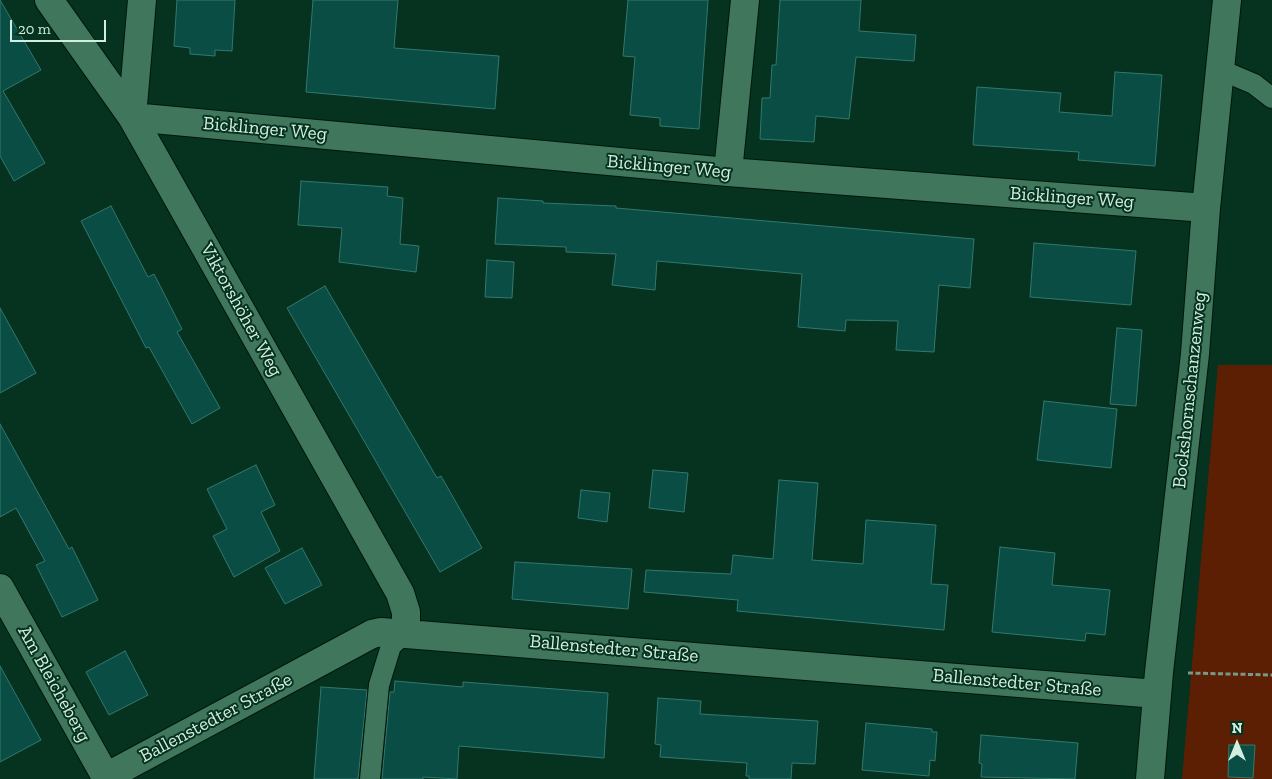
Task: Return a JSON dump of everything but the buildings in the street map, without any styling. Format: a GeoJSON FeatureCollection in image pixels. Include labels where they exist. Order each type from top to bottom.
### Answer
{"type":"FeatureCollection","features":[{"type":"Feature","properties":{"kind":"street","name":"Viktorshöher Weg"},"geometry":{"type":"LineString","coordinates":[[49,0],[132,117],[400,593],[406,612],[406,632]]}},
{"type":"Feature","properties":{"kind":"street"},"geometry":{"type":"LineString","coordinates":[[132,117],[142,0]]}},
{"type":"Feature","properties":{"kind":"street"},"geometry":{"type":"LineString","coordinates":[[728,172],[745,0]]}},
{"type":"Feature","properties":{"kind":"street","name":"Bockshornschanzenweg"},"geometry":{"type":"LineString","coordinates":[[1150,779],[1157,694],[1195,354],[1206,208],[1227,0]]}},
{"type":"Feature","properties":{"kind":"street","name":"Bicklinger Weg"},"geometry":{"type":"LineString","coordinates":[[132,117],[728,172],[1206,208]]}},
{"type":"Feature","properties":{"kind":"street","name":"Am Bleicheberg"},"geometry":{"type":"LineString","coordinates":[[0,588],[107,778]]}},
{"type":"Feature","properties":{"kind":"street","name":"Ballenstedter Straße"},"geometry":{"type":"LineString","coordinates":[[107,778],[372,634],[406,632],[1157,694]]}},
{"type":"Feature","properties":{"kind":"lane"},"geometry":{"type":"LineString","coordinates":[[1221,70],[1254,84],[1272,98]]}},
{"type":"Feature","properties":{"kind":"lane"},"geometry":{"type":"LineString","coordinates":[[370,779],[379,684],[391,646],[406,632]]}},
{"type":"Feature","properties":{"kind":"path"},"geometry":{"type":"LineString","coordinates":[[1196,674],[1272,675]]}},
{"type":"Feature","properties":{"kind":"shaded area"},"geometry":{"type":"Polygon","coordinates":[[[1218,365],[1272,365],[1272,779],[1182,779],[1218,365]]]}}]}
